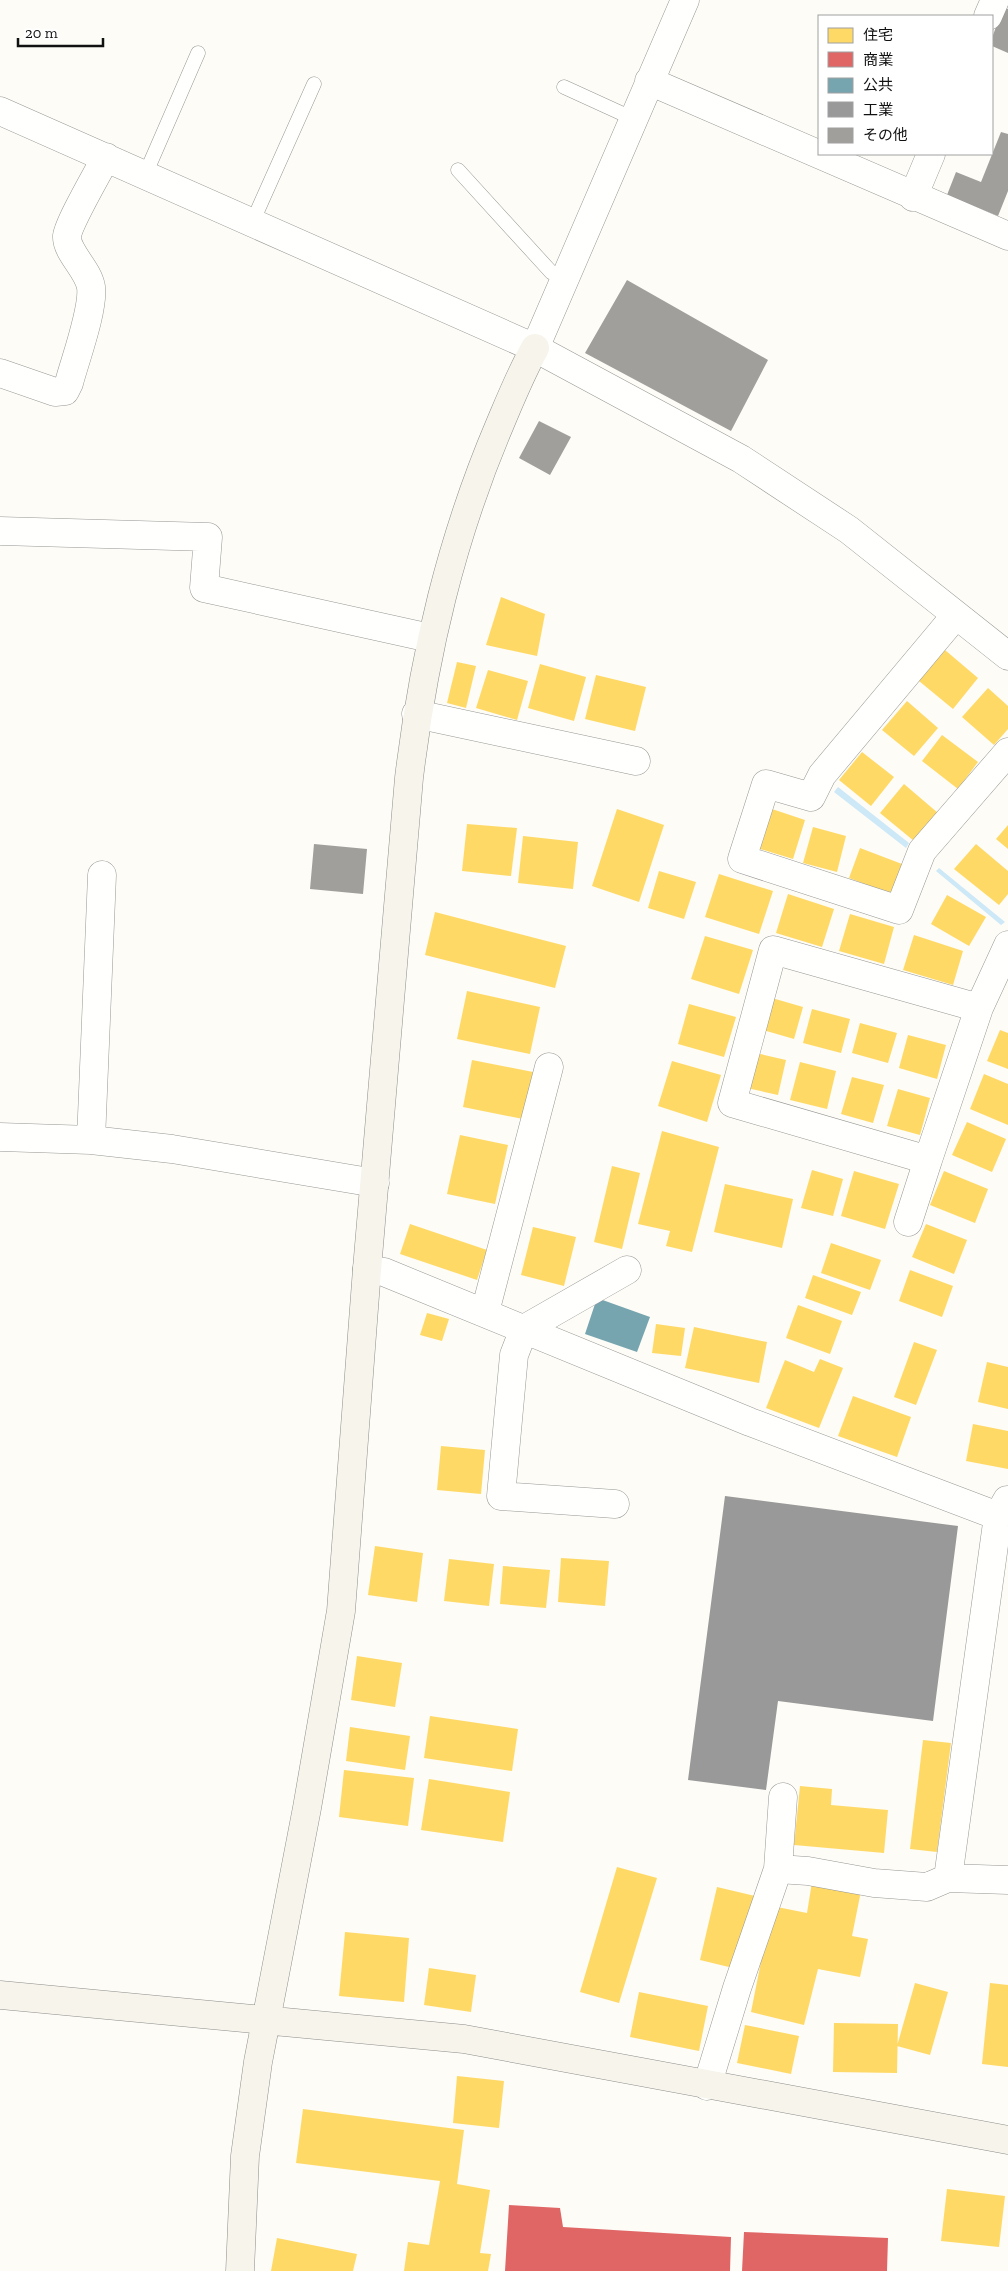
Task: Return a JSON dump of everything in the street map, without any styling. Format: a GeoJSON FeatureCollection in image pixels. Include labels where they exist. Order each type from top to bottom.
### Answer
{"type":"FeatureCollection","features":[{"type":"Feature","properties":{"kind":"street"},"geometry":{"type":"LineString","coordinates":[[240,2271],[245,2156],[266,2019],[308,1808],[341,1611],[367,1269],[408,778],[416,714],[430,638],[470,500],[486,456],[685,0]]}},
{"type":"Feature","properties":{"kind":"street"},"geometry":{"type":"LineString","coordinates":[[988,15],[995,0]]}},
{"type":"Feature","properties":{"kind":"street"},"geometry":{"type":"LineString","coordinates":[[649,81],[913,197],[1008,236]]}},
{"type":"Feature","properties":{"kind":"street"},"geometry":{"type":"LineString","coordinates":[[0,110],[534,348],[741,458],[849,530],[1008,654]]}},
{"type":"Feature","properties":{"kind":"street"},"geometry":{"type":"LineString","coordinates":[[913,197],[931,155]]}},
{"type":"Feature","properties":{"kind":"street"},"geometry":{"type":"LineString","coordinates":[[0,373],[55,392],[65,391],[69,383],[90,301],[91,286],[82,265],[72,252],[68,234],[106,157]]}},
{"type":"Feature","properties":{"kind":"street"},"geometry":{"type":"LineString","coordinates":[[0,531],[208,537],[204,588],[430,638]]}},
{"type":"Feature","properties":{"kind":"street"},"geometry":{"type":"LineString","coordinates":[[956,615],[822,775],[811,797],[766,784],[742,859],[899,910],[922,851],[1008,752]]}},
{"type":"Feature","properties":{"kind":"street"},"geometry":{"type":"LineString","coordinates":[[416,714],[636,762]]}},
{"type":"Feature","properties":{"kind":"street"},"geometry":{"type":"LineString","coordinates":[[92,1140],[102,875]]}},
{"type":"Feature","properties":{"kind":"street"},"geometry":{"type":"LineString","coordinates":[[908,1222],[979,1008],[1008,945]]}},
{"type":"Feature","properties":{"kind":"street"},"geometry":{"type":"LineString","coordinates":[[928,1160],[732,1103],[773,950],[979,1008]]}},
{"type":"Feature","properties":{"kind":"street"},"geometry":{"type":"LineString","coordinates":[[485,1312],[549,1067]]}},
{"type":"Feature","properties":{"kind":"street"},"geometry":{"type":"LineString","coordinates":[[0,1137],[92,1140],[172,1149],[375,1183]]}},
{"type":"Feature","properties":{"kind":"street"},"geometry":{"type":"LineString","coordinates":[[367,1269],[384,1272],[485,1312],[750,1422],[1005,1511],[948,1878]]}},
{"type":"Feature","properties":{"kind":"street"},"geometry":{"type":"LineString","coordinates":[[615,1504],[501,1496],[514,1355],[524,1329],[626,1270]]}},
{"type":"Feature","properties":{"kind":"street"},"geometry":{"type":"LineString","coordinates":[[707,2086],[737,1988],[778,1869],[783,1796]]}},
{"type":"Feature","properties":{"kind":"street"},"geometry":{"type":"LineString","coordinates":[[778,1869],[808,1871],[874,1883],[926,1887],[948,1878],[1008,1880]]}},
{"type":"Feature","properties":{"kind":"street"},"geometry":{"type":"LineString","coordinates":[[0,1995],[464,2038],[707,2086],[1008,2140]]}},
{"type":"Feature","properties":{"kind":"lane"},"geometry":{"type":"LineString","coordinates":[[145,175],[198,53]]}},
{"type":"Feature","properties":{"kind":"lane"},"geometry":{"type":"LineString","coordinates":[[252,222],[314,84]]}},
{"type":"Feature","properties":{"kind":"lane"},"geometry":{"type":"LineString","coordinates":[[564,87],[634,119]]}},
{"type":"Feature","properties":{"kind":"lane"},"geometry":{"type":"LineString","coordinates":[[458,170],[551,272],[564,280]]}},
{"type":"Feature","properties":{"kind":"water"},"geometry":{"type":"Polygon","coordinates":[[[838,787],[909,843],[906,848],[834,792],[838,787]]]}},
{"type":"Feature","properties":{"kind":"water"},"geometry":{"type":"Polygon","coordinates":[[[939,868],[1005,922],[1001,925],[936,871],[939,868]]]}},
{"type":"Feature","properties":{"kind":"building: 住宅"},"geometry":{"type":"Polygon","coordinates":[[[501,597],[545,614],[537,656],[486,645],[501,597]]]}},
{"type":"Feature","properties":{"kind":"building: 住宅"},"geometry":{"type":"Polygon","coordinates":[[[945,650],[978,678],[953,709],[919,681],[945,650]]]}},
{"type":"Feature","properties":{"kind":"building: 住宅"},"geometry":{"type":"Polygon","coordinates":[[[457,662],[476,666],[466,708],[447,703],[457,662]]]}},
{"type":"Feature","properties":{"kind":"building: 住宅"},"geometry":{"type":"Polygon","coordinates":[[[540,664],[586,677],[574,721],[528,708],[540,664]]]}},
{"type":"Feature","properties":{"kind":"building: 住宅"},"geometry":{"type":"Polygon","coordinates":[[[488,670],[528,681],[517,720],[476,708],[488,670]]]}},
{"type":"Feature","properties":{"kind":"building: 住宅"},"geometry":{"type":"Polygon","coordinates":[[[596,675],[646,687],[635,731],[585,719],[596,675]]]}},
{"type":"Feature","properties":{"kind":"building: 住宅"},"geometry":{"type":"Polygon","coordinates":[[[988,688],[1008,706],[1008,729],[994,745],[962,717],[988,688]]]}},
{"type":"Feature","properties":{"kind":"building: 住宅"},"geometry":{"type":"Polygon","coordinates":[[[907,701],[938,728],[914,756],[882,730],[907,701]]]}},
{"type":"Feature","properties":{"kind":"building: 住宅"},"geometry":{"type":"Polygon","coordinates":[[[942,735],[978,762],[958,789],[922,761],[942,735]]]}},
{"type":"Feature","properties":{"kind":"building: 住宅"},"geometry":{"type":"Polygon","coordinates":[[[862,752],[894,777],[871,806],[839,780],[862,752]]]}},
{"type":"Feature","properties":{"kind":"building: 住宅"},"geometry":{"type":"Polygon","coordinates":[[[904,784],[938,813],[914,841],[880,813],[904,784]]]}},
{"type":"Feature","properties":{"kind":"building: 住宅"},"geometry":{"type":"Polygon","coordinates":[[[769,808],[805,820],[793,859],[757,848],[769,808]]]}},
{"type":"Feature","properties":{"kind":"building: 住宅"},"geometry":{"type":"Polygon","coordinates":[[[617,809],[664,825],[639,902],[592,886],[617,809]]]}},
{"type":"Feature","properties":{"kind":"building: 住宅"},"geometry":{"type":"Polygon","coordinates":[[[467,824],[517,828],[511,876],[462,871],[467,824]]]}},
{"type":"Feature","properties":{"kind":"building: 住宅"},"geometry":{"type":"Polygon","coordinates":[[[1008,825],[1008,849],[996,839],[1008,825]]]}},
{"type":"Feature","properties":{"kind":"building: 住宅"},"geometry":{"type":"Polygon","coordinates":[[[813,827],[846,836],[837,872],[803,863],[813,827]]]}},
{"type":"Feature","properties":{"kind":"building: 住宅"},"geometry":{"type":"Polygon","coordinates":[[[523,836],[578,842],[573,889],[518,883],[523,836]]]}},
{"type":"Feature","properties":{"kind":"building: 住宅"},"geometry":{"type":"Polygon","coordinates":[[[976,844],[1008,871],[1008,894],[999,905],[954,869],[976,844]]]}},
{"type":"Feature","properties":{"kind":"building: 住宅"},"geometry":{"type":"Polygon","coordinates":[[[860,848],[902,864],[891,894],[849,878],[860,848]]]}},
{"type":"Feature","properties":{"kind":"building: 住宅"},"geometry":{"type":"Polygon","coordinates":[[[659,871],[696,882],[684,919],[648,908],[659,871]]]}},
{"type":"Feature","properties":{"kind":"building: 住宅"},"geometry":{"type":"Polygon","coordinates":[[[719,874],[773,891],[759,934],[705,917],[719,874]]]}},
{"type":"Feature","properties":{"kind":"building: 住宅"},"geometry":{"type":"Polygon","coordinates":[[[788,894],[834,909],[822,947],[776,933],[788,894]]]}},
{"type":"Feature","properties":{"kind":"building: 住宅"},"geometry":{"type":"Polygon","coordinates":[[[947,895],[986,917],[969,946],[931,924],[947,895]]]}},
{"type":"Feature","properties":{"kind":"building: 住宅"},"geometry":{"type":"Polygon","coordinates":[[[435,912],[566,946],[555,988],[425,955],[435,912]]]}},
{"type":"Feature","properties":{"kind":"building: 住宅"},"geometry":{"type":"Polygon","coordinates":[[[850,914],[894,927],[884,964],[839,951],[850,914]]]}},
{"type":"Feature","properties":{"kind":"building: 住宅"},"geometry":{"type":"Polygon","coordinates":[[[914,935],[963,951],[953,985],[903,970],[914,935]]]}},
{"type":"Feature","properties":{"kind":"building: 住宅"},"geometry":{"type":"Polygon","coordinates":[[[705,936],[753,950],[739,994],[691,979],[705,936]]]}},
{"type":"Feature","properties":{"kind":"building: 住宅"},"geometry":{"type":"Polygon","coordinates":[[[467,991],[540,1007],[530,1054],[457,1039],[467,991]]]}},
{"type":"Feature","properties":{"kind":"building: 住宅"},"geometry":{"type":"Polygon","coordinates":[[[772,998],[803,1007],[794,1039],[763,1030],[772,998]]]}},
{"type":"Feature","properties":{"kind":"building: 住宅"},"geometry":{"type":"Polygon","coordinates":[[[689,1004],[736,1017],[724,1057],[678,1044],[689,1004]]]}},
{"type":"Feature","properties":{"kind":"building: 住宅"},"geometry":{"type":"Polygon","coordinates":[[[812,1009],[850,1019],[841,1053],[803,1043],[812,1009]]]}},
{"type":"Feature","properties":{"kind":"building: 住宅"},"geometry":{"type":"Polygon","coordinates":[[[860,1023],[897,1033],[888,1063],[852,1053],[860,1023]]]}},
{"type":"Feature","properties":{"kind":"building: 住宅"},"geometry":{"type":"Polygon","coordinates":[[[1000,1030],[1008,1033],[1008,1069],[987,1061],[1000,1030]]]}},
{"type":"Feature","properties":{"kind":"building: 住宅"},"geometry":{"type":"Polygon","coordinates":[[[908,1035],[946,1045],[937,1079],[899,1068],[908,1035]]]}},
{"type":"Feature","properties":{"kind":"building: 住宅"},"geometry":{"type":"Polygon","coordinates":[[[756,1053],[786,1060],[778,1095],[747,1088],[756,1053]]]}},
{"type":"Feature","properties":{"kind":"building: 住宅"},"geometry":{"type":"Polygon","coordinates":[[[472,1060],[533,1072],[523,1119],[463,1107],[472,1060]]]}},
{"type":"Feature","properties":{"kind":"building: 住宅"},"geometry":{"type":"Polygon","coordinates":[[[672,1061],[721,1075],[707,1122],[658,1106],[672,1061]]]}},
{"type":"Feature","properties":{"kind":"building: 住宅"},"geometry":{"type":"Polygon","coordinates":[[[800,1062],[836,1071],[827,1109],[790,1100],[800,1062]]]}},
{"type":"Feature","properties":{"kind":"building: 住宅"},"geometry":{"type":"Polygon","coordinates":[[[984,1074],[1008,1084],[1008,1125],[970,1109],[984,1074]]]}},
{"type":"Feature","properties":{"kind":"building: 住宅"},"geometry":{"type":"Polygon","coordinates":[[[852,1077],[884,1085],[873,1123],[841,1114],[852,1077]]]}},
{"type":"Feature","properties":{"kind":"building: 住宅"},"geometry":{"type":"Polygon","coordinates":[[[898,1089],[930,1098],[920,1135],[887,1126],[898,1089]]]}},
{"type":"Feature","properties":{"kind":"building: 住宅"},"geometry":{"type":"Polygon","coordinates":[[[967,1122],[1006,1139],[992,1172],[952,1155],[967,1122]]]}},
{"type":"Feature","properties":{"kind":"building: 住宅"},"geometry":{"type":"Polygon","coordinates":[[[662,1131],[719,1147],[692,1252],[666,1246],[670,1231],[638,1224],[662,1131]]]}},
{"type":"Feature","properties":{"kind":"building: 住宅"},"geometry":{"type":"Polygon","coordinates":[[[460,1135],[508,1145],[495,1204],[447,1194],[460,1135]]]}},
{"type":"Feature","properties":{"kind":"building: 住宅"},"geometry":{"type":"Polygon","coordinates":[[[612,1166],[640,1173],[622,1249],[594,1242],[612,1166]]]}},
{"type":"Feature","properties":{"kind":"building: 住宅"},"geometry":{"type":"Polygon","coordinates":[[[812,1170],[843,1179],[833,1216],[801,1208],[812,1170]]]}},
{"type":"Feature","properties":{"kind":"building: 住宅"},"geometry":{"type":"Polygon","coordinates":[[[854,1171],[899,1184],[885,1229],[841,1216],[854,1171]]]}},
{"type":"Feature","properties":{"kind":"building: 住宅"},"geometry":{"type":"Polygon","coordinates":[[[944,1171],[988,1189],[975,1223],[930,1205],[944,1171]]]}},
{"type":"Feature","properties":{"kind":"building: 住宅"},"geometry":{"type":"Polygon","coordinates":[[[725,1184],[793,1199],[782,1248],[714,1232],[725,1184]]]}},
{"type":"Feature","properties":{"kind":"building: 住宅"},"geometry":{"type":"Polygon","coordinates":[[[410,1224],[487,1250],[477,1280],[400,1254],[410,1224]]]}},
{"type":"Feature","properties":{"kind":"building: 住宅"},"geometry":{"type":"Polygon","coordinates":[[[926,1224],[967,1240],[954,1274],[912,1257],[926,1224]]]}},
{"type":"Feature","properties":{"kind":"building: 住宅"},"geometry":{"type":"Polygon","coordinates":[[[533,1227],[576,1237],[564,1286],[521,1275],[533,1227]]]}},
{"type":"Feature","properties":{"kind":"building: 住宅"},"geometry":{"type":"Polygon","coordinates":[[[831,1243],[881,1260],[870,1290],[821,1273],[831,1243]]]}},
{"type":"Feature","properties":{"kind":"building: 住宅"},"geometry":{"type":"Polygon","coordinates":[[[910,1270],[953,1286],[942,1317],[899,1301],[910,1270]]]}},
{"type":"Feature","properties":{"kind":"building: 住宅"},"geometry":{"type":"Polygon","coordinates":[[[813,1275],[861,1292],[852,1315],[805,1298],[813,1275]]]}},
{"type":"Feature","properties":{"kind":"building: 住宅"},"geometry":{"type":"Polygon","coordinates":[[[798,1305],[842,1321],[830,1354],[786,1338],[798,1305]]]}},
{"type":"Feature","properties":{"kind":"building: 住宅"},"geometry":{"type":"Polygon","coordinates":[[[427,1313],[449,1319],[442,1341],[420,1335],[427,1313]]]}},
{"type":"Feature","properties":{"kind":"building: 住宅"},"geometry":{"type":"Polygon","coordinates":[[[656,1324],[685,1328],[681,1356],[652,1353],[656,1324]]]}},
{"type":"Feature","properties":{"kind":"building: 住宅"},"geometry":{"type":"Polygon","coordinates":[[[694,1327],[767,1342],[759,1383],[685,1368],[694,1327]]]}},
{"type":"Feature","properties":{"kind":"building: 住宅"},"geometry":{"type":"Polygon","coordinates":[[[914,1342],[937,1350],[916,1405],[894,1397],[914,1342]]]}},
{"type":"Feature","properties":{"kind":"building: 住宅"},"geometry":{"type":"Polygon","coordinates":[[[820,1359],[843,1368],[819,1428],[766,1408],[785,1360],[814,1372],[820,1359]]]}},
{"type":"Feature","properties":{"kind":"building: 住宅"},"geometry":{"type":"Polygon","coordinates":[[[987,1362],[1008,1367],[1008,1409],[978,1402],[987,1362]]]}},
{"type":"Feature","properties":{"kind":"building: 住宅"},"geometry":{"type":"Polygon","coordinates":[[[853,1396],[911,1417],[897,1457],[838,1436],[853,1396]]]}},
{"type":"Feature","properties":{"kind":"building: 住宅"},"geometry":{"type":"Polygon","coordinates":[[[973,1424],[1008,1431],[1008,1469],[966,1461],[973,1424]]]}},
{"type":"Feature","properties":{"kind":"building: 住宅"},"geometry":{"type":"Polygon","coordinates":[[[441,1446],[485,1450],[481,1494],[437,1490],[441,1446]]]}},
{"type":"Feature","properties":{"kind":"building: 住宅"},"geometry":{"type":"Polygon","coordinates":[[[375,1546],[423,1553],[417,1602],[368,1595],[375,1546]]]}},
{"type":"Feature","properties":{"kind":"building: 住宅"},"geometry":{"type":"Polygon","coordinates":[[[561,1558],[609,1561],[605,1606],[558,1602],[561,1558]]]}},
{"type":"Feature","properties":{"kind":"building: 住宅"},"geometry":{"type":"Polygon","coordinates":[[[449,1559],[494,1564],[489,1606],[444,1601],[449,1559]]]}},
{"type":"Feature","properties":{"kind":"building: 住宅"},"geometry":{"type":"Polygon","coordinates":[[[503,1566],[550,1570],[546,1608],[500,1604],[503,1566]]]}},
{"type":"Feature","properties":{"kind":"building: 住宅"},"geometry":{"type":"Polygon","coordinates":[[[357,1656],[402,1663],[395,1707],[351,1700],[357,1656]]]}},
{"type":"Feature","properties":{"kind":"building: 住宅"},"geometry":{"type":"Polygon","coordinates":[[[430,1716],[518,1729],[512,1771],[424,1758],[430,1716]]]}},
{"type":"Feature","properties":{"kind":"building: 住宅"},"geometry":{"type":"Polygon","coordinates":[[[350,1727],[410,1736],[405,1770],[346,1761],[350,1727]]]}},
{"type":"Feature","properties":{"kind":"building: 住宅"},"geometry":{"type":"Polygon","coordinates":[[[923,1740],[951,1743],[937,1852],[910,1849],[923,1740]]]}},
{"type":"Feature","properties":{"kind":"building: 住宅"},"geometry":{"type":"Polygon","coordinates":[[[344,1770],[414,1778],[408,1826],[339,1817],[344,1770]]]}},
{"type":"Feature","properties":{"kind":"building: 住宅"},"geometry":{"type":"Polygon","coordinates":[[[429,1779],[510,1792],[503,1842],[421,1830],[429,1779]]]}},
{"type":"Feature","properties":{"kind":"building: 住宅"},"geometry":{"type":"Polygon","coordinates":[[[800,1786],[832,1789],[831,1805],[888,1810],[884,1853],[794,1845],[800,1786]]]}},
{"type":"Feature","properties":{"kind":"building: 住宅"},"geometry":{"type":"Polygon","coordinates":[[[617,1867],[657,1878],[619,2003],[580,1992],[617,1867]]]}},
{"type":"Feature","properties":{"kind":"building: 住宅"},"geometry":{"type":"Polygon","coordinates":[[[812,1882],[861,1891],[852,1936],[868,1939],[860,1977],[818,1969],[804,2025],[751,2012],[772,1906],[807,1913],[812,1882]]]}},
{"type":"Feature","properties":{"kind":"building: 住宅"},"geometry":{"type":"Polygon","coordinates":[[[717,1887],[755,1896],[737,1969],[700,1960],[717,1887]]]}},
{"type":"Feature","properties":{"kind":"building: 住宅"},"geometry":{"type":"Polygon","coordinates":[[[345,1932],[409,1938],[404,2002],[339,1996],[345,1932]]]}},
{"type":"Feature","properties":{"kind":"building: 住宅"},"geometry":{"type":"Polygon","coordinates":[[[429,1968],[476,1975],[471,2012],[424,2005],[429,1968]]]}},
{"type":"Feature","properties":{"kind":"building: 住宅"},"geometry":{"type":"Polygon","coordinates":[[[915,1983],[948,1992],[930,2055],[897,2046],[915,1983]]]}},
{"type":"Feature","properties":{"kind":"building: 住宅"},"geometry":{"type":"Polygon","coordinates":[[[990,1983],[1008,1985],[1008,2067],[982,2064],[990,1983]]]}},
{"type":"Feature","properties":{"kind":"building: 住宅"},"geometry":{"type":"Polygon","coordinates":[[[639,1992],[708,2006],[699,2051],[630,2037],[639,1992]]]}},
{"type":"Feature","properties":{"kind":"building: 住宅"},"geometry":{"type":"Polygon","coordinates":[[[834,2023],[898,2024],[897,2073],[833,2072],[834,2023]]]}},
{"type":"Feature","properties":{"kind":"building: 住宅"},"geometry":{"type":"Polygon","coordinates":[[[745,2025],[799,2036],[791,2074],[737,2063],[745,2025]]]}},
{"type":"Feature","properties":{"kind":"building: 住宅"},"geometry":{"type":"Polygon","coordinates":[[[457,2076],[504,2081],[499,2128],[453,2123],[457,2076]]]}},
{"type":"Feature","properties":{"kind":"building: 住宅"},"geometry":{"type":"Polygon","coordinates":[[[303,2109],[464,2130],[457,2184],[490,2190],[480,2253],[491,2254],[488,2271],[404,2271],[408,2242],[429,2245],[440,2181],[296,2163],[303,2109]]]}},
{"type":"Feature","properties":{"kind":"building: 住宅"},"geometry":{"type":"Polygon","coordinates":[[[947,2189],[1005,2196],[999,2247],[941,2241],[947,2189]]]}},
{"type":"Feature","properties":{"kind":"building: 住宅"},"geometry":{"type":"Polygon","coordinates":[[[277,2238],[357,2254],[353,2271],[271,2271],[277,2238]]]}},
{"type":"Feature","properties":{"kind":"building: 商業"},"geometry":{"type":"Polygon","coordinates":[[[509,2205],[560,2208],[563,2227],[731,2237],[730,2271],[505,2271],[509,2205]]]}},
{"type":"Feature","properties":{"kind":"building: 商業"},"geometry":{"type":"Polygon","coordinates":[[[744,2232],[888,2238],[887,2271],[742,2271],[744,2232]]]}},
{"type":"Feature","properties":{"kind":"building: 公共"},"geometry":{"type":"Polygon","coordinates":[[[597,1298],[650,1317],[637,1352],[585,1334],[597,1298]]]}},
{"type":"Feature","properties":{"kind":"building: 工業"},"geometry":{"type":"Polygon","coordinates":[[[725,1496],[958,1526],[933,1721],[778,1701],[766,1790],[688,1780],[725,1496]]]}},
{"type":"Feature","properties":{"kind":"building: その他"},"geometry":{"type":"Polygon","coordinates":[[[1003,7],[1008,9],[1008,53],[993,46],[993,35],[1003,7]]]}},
{"type":"Feature","properties":{"kind":"building: その他"},"geometry":{"type":"Polygon","coordinates":[[[1001,132],[1008,134],[1008,191],[998,216],[947,195],[956,172],[981,182],[1001,132]]]}},
{"type":"Feature","properties":{"kind":"building: その他"},"geometry":{"type":"Polygon","coordinates":[[[627,280],[768,360],[731,431],[585,353],[627,280]]]}},
{"type":"Feature","properties":{"kind":"building: その他"},"geometry":{"type":"Polygon","coordinates":[[[539,421],[571,437],[550,475],[519,458],[539,421]]]}},
{"type":"Feature","properties":{"kind":"building: その他"},"geometry":{"type":"Polygon","coordinates":[[[314,844],[367,849],[363,894],[310,889],[314,844]]]}}]}
